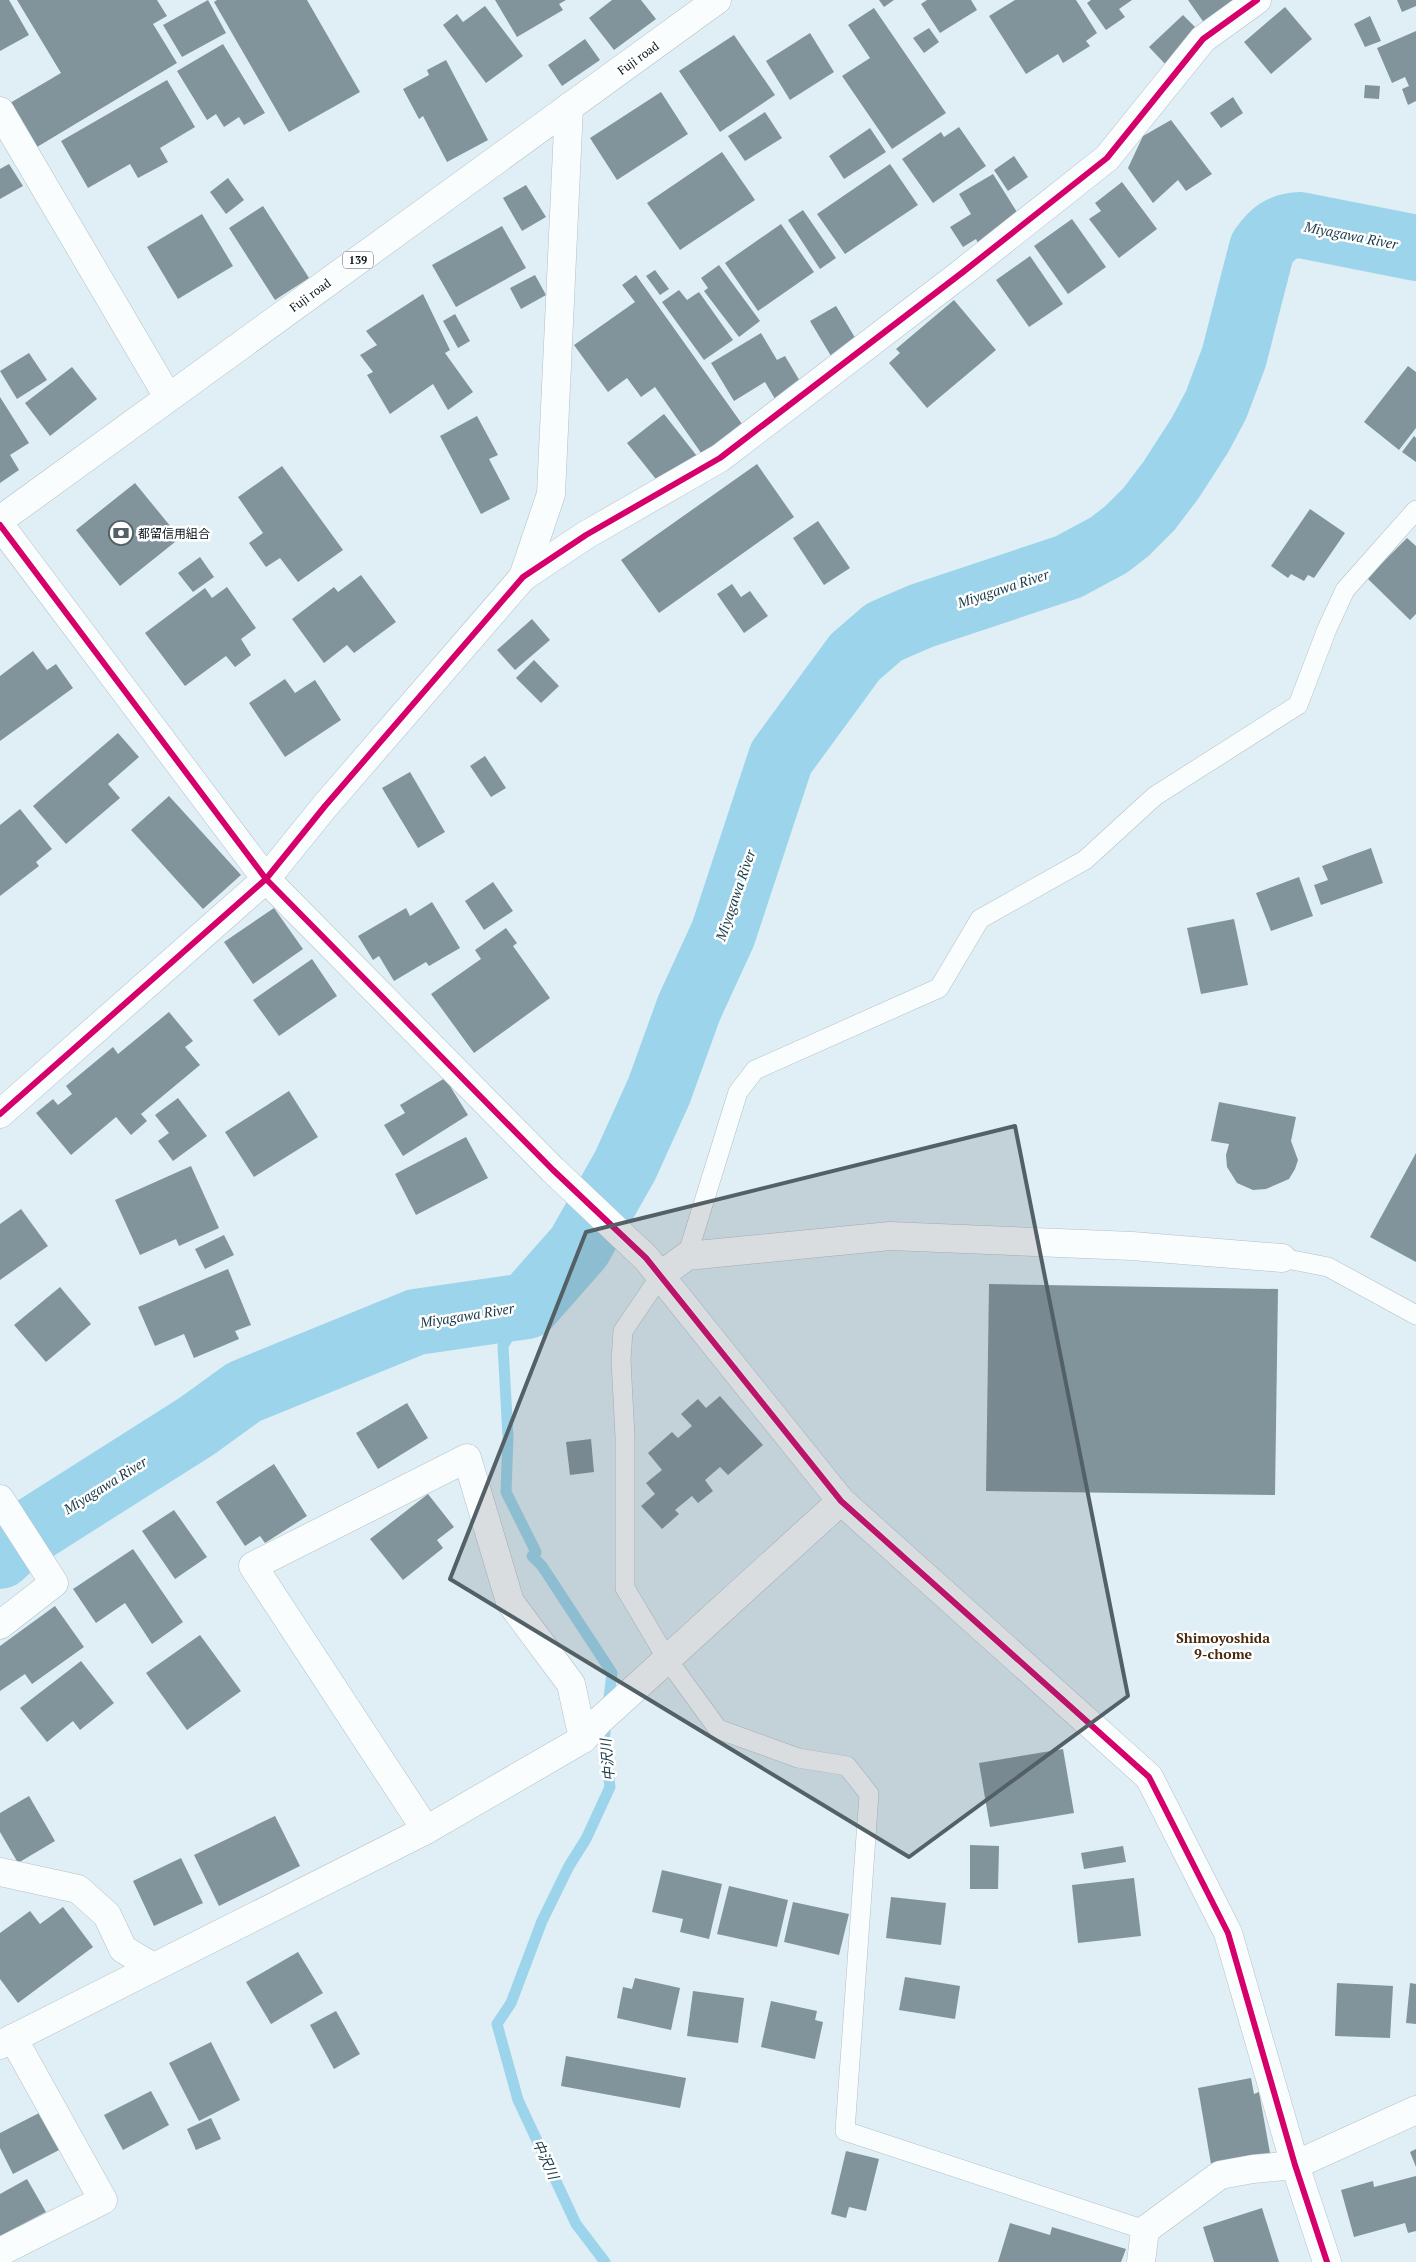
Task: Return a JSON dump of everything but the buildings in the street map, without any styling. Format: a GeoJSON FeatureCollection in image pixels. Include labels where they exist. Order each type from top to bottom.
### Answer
{"type":"FeatureCollection","features":[{"type":"Feature","properties":{"kind":"main road","name":"Fuji road"},"geometry":{"type":"LineString","coordinates":[[0,520],[717,0]]}},
{"type":"Feature","properties":{"kind":"main road"},"geometry":{"type":"LineString","coordinates":[[0,1114],[266,879],[325,806],[523,577],[586,534],[720,458],[1024,224],[1107,158],[1203,39],[1257,0]]}},
{"type":"Feature","properties":{"kind":"main road"},"geometry":{"type":"LineString","coordinates":[[523,577],[551,494],[569,107]]}},
{"type":"Feature","properties":{"kind":"main road"},"geometry":{"type":"LineString","coordinates":[[0,111],[168,397]]}},
{"type":"Feature","properties":{"kind":"main road"},"geometry":{"type":"LineString","coordinates":[[0,525],[266,879],[553,1170],[654,1266],[841,1501],[1148,1777],[1228,1933],[1295,2165],[1327,2262]]}},
{"type":"Feature","properties":{"kind":"main road"},"geometry":{"type":"LineString","coordinates":[[654,1266],[687,1256],[890,1236],[1132,1246],[1282,1258]]}},
{"type":"Feature","properties":{"kind":"main road"},"geometry":{"type":"LineString","coordinates":[[426,1830],[254,1566],[467,1458],[510,1602],[571,1684],[590,1731]]}},
{"type":"Feature","properties":{"kind":"main road"},"geometry":{"type":"LineString","coordinates":[[0,1499],[54,1583],[0,1625]]}},
{"type":"Feature","properties":{"kind":"main road"},"geometry":{"type":"LineString","coordinates":[[0,2252],[103,2200],[7,2041],[426,1830],[590,1731],[841,1501]]}},
{"type":"Feature","properties":{"kind":"main road"},"geometry":{"type":"LineString","coordinates":[[0,1872],[78,1889],[107,1915],[123,1948],[153,1968]]}},
{"type":"Feature","properties":{"kind":"main road"},"geometry":{"type":"LineString","coordinates":[[1141,2262],[1145,2230],[1220,2175],[1253,2169],[1295,2165],[1416,2110]]}},
{"type":"Feature","properties":{"kind":"lane"},"geometry":{"type":"LineString","coordinates":[[687,1256],[738,1092],[755,1070],[939,988],[980,919],[1085,860],[1154,796],[1298,705],[1326,629],[1345,590],[1416,510]]}},
{"type":"Feature","properties":{"kind":"lane"},"geometry":{"type":"LineString","coordinates":[[1282,1258],[1328,1268],[1416,1315]]}},
{"type":"Feature","properties":{"kind":"lane"},"geometry":{"type":"LineString","coordinates":[[654,1266],[624,1331],[622,1360],[626,1437],[626,1588],[659,1666],[718,1729],[798,1758],[847,1766],[869,1794],[845,2131],[1145,2230]]}},
{"type":"Feature","properties":{"kind":"highlighted area"},"geometry":{"type":"Polygon","coordinates":[[[1015,1126],[1128,1696],[909,1857],[450,1579],[586,1232],[1015,1126]]]}},
{"type":"Feature","properties":{"kind":"waterway","name":"Miyagawa River"},"geometry":{"type":"LineString","coordinates":[[0,1556],[17,1540],[197,1426],[244,1392],[416,1322],[527,1306],[579,1247],[625,1166],[659,1091],[689,1008],[723,934],[781,758],[855,657],[884,632],[921,616],[1068,567],[1109,545],[1127,531],[1149,509],[1171,480],[1200,435],[1216,405],[1234,357],[1262,248],[1278,231],[1300,225],[1416,248]]}},
{"type":"Feature","properties":{"kind":"waterway","name":"中沢川"},"geometry":{"type":"LineString","coordinates":[[527,1306],[503,1346],[508,1437],[506,1492],[536,1552],[532,1556],[542,1566],[612,1673],[608,1706]]}},
{"type":"Feature","properties":{"kind":"waterway","name":"中沢川"},"geometry":{"type":"LineString","coordinates":[[605,2262],[576,2224],[518,2100],[497,2024],[511,2003],[542,1921],[569,1866],[586,1839],[610,1787],[604,1742],[606,1722]]}},
{"type":"Feature","properties":{"kind":"cycle path"},"geometry":{"type":"LineString","coordinates":[[0,1114],[266,879],[325,806],[523,577],[586,535],[720,458],[963,272],[1107,158],[1203,39],[1257,0]]}},
{"type":"Feature","properties":{"kind":"cycle path"},"geometry":{"type":"LineString","coordinates":[[0,525],[266,879],[553,1170],[646,1258],[841,1501],[1149,1777],[1228,1933],[1295,2165],[1327,2262]]}},
{"type":"Feature","properties":{"kind":"place","name":"都留信用組合"},"geometry":{"type":"Point","coordinates":[121,533]}},
{"type":"Feature","properties":{"kind":"district","name":"Shimoyoshida 9-chome"},"geometry":{"type":"Point","coordinates":[1223,1645]}}]}
